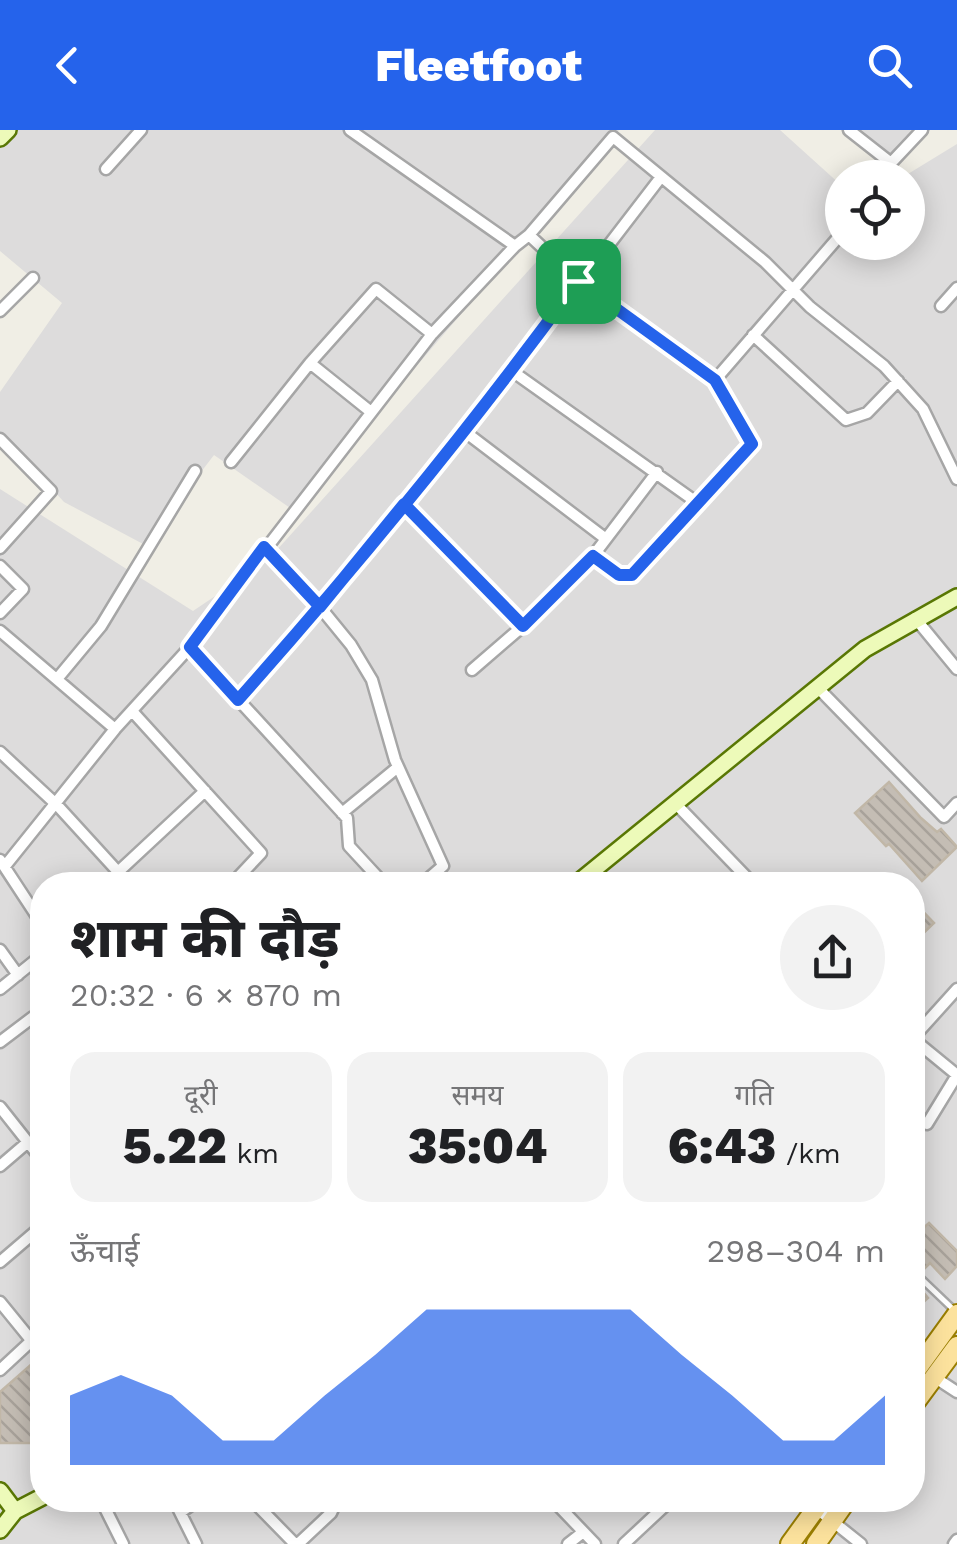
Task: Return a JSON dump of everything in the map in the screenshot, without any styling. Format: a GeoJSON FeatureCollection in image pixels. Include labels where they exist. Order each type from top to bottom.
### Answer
{"type":"FeatureCollection","features":[{"type":"Feature","properties":{"kind":"main road"},"geometry":{"type":"LineString","coordinates":[[925,1387],[949,1346],[957,1314]]}},
{"type":"Feature","properties":{"kind":"main road"},"geometry":{"type":"LineString","coordinates":[[925,1365],[949,1346]]}},
{"type":"Feature","properties":{"kind":"main road"},"geometry":{"type":"LineString","coordinates":[[790,1544],[813,1512]]}},
{"type":"Feature","properties":{"kind":"main road"},"geometry":{"type":"LineString","coordinates":[[816,1544],[839,1512]]}},
{"type":"Feature","properties":{"kind":"street"},"geometry":{"type":"LineString","coordinates":[[0,138],[8,130]]}},
{"type":"Feature","properties":{"kind":"street"},"geometry":{"type":"LineString","coordinates":[[106,169],[141,130]]}},
{"type":"Feature","properties":{"kind":"street"},"geometry":{"type":"LineString","coordinates":[[350,130],[514,246]]}},
{"type":"Feature","properties":{"kind":"street"},"geometry":{"type":"LineString","coordinates":[[848,130],[886,160]]}},
{"type":"Feature","properties":{"kind":"street"},"geometry":{"type":"LineString","coordinates":[[893,160],[922,130]]}},
{"type":"Feature","properties":{"kind":"street"},"geometry":{"type":"LineString","coordinates":[[30,905],[3,863],[56,805],[115,729],[190,647],[432,334],[514,246],[529,235],[616,134],[660,177],[884,366],[923,409],[957,479]]}},
{"type":"Feature","properties":{"kind":"street"},"geometry":{"type":"LineString","coordinates":[[238,700],[464,431],[660,177]]}},
{"type":"Feature","properties":{"kind":"street"},"geometry":{"type":"LineString","coordinates":[[529,235],[578,281],[715,380],[752,444],[632,575],[619,575],[593,556]]}},
{"type":"Feature","properties":{"kind":"street"},"geometry":{"type":"LineString","coordinates":[[715,380],[825,252]]}},
{"type":"Feature","properties":{"kind":"street"},"geometry":{"type":"LineString","coordinates":[[0,311],[32,278]]}},
{"type":"Feature","properties":{"kind":"street"},"geometry":{"type":"LineString","coordinates":[[942,306],[957,288]]}},
{"type":"Feature","properties":{"kind":"street"},"geometry":{"type":"LineString","coordinates":[[232,462],[310,362],[376,289],[432,334]]}},
{"type":"Feature","properties":{"kind":"street"},"geometry":{"type":"LineString","coordinates":[[753,335],[846,420],[867,413],[898,381]]}},
{"type":"Feature","properties":{"kind":"street"},"geometry":{"type":"LineString","coordinates":[[310,362],[371,412]]}},
{"type":"Feature","properties":{"kind":"street"},"geometry":{"type":"LineString","coordinates":[[512,371],[700,504]]}},
{"type":"Feature","properties":{"kind":"street"},"geometry":{"type":"LineString","coordinates":[[464,431],[606,539]]}},
{"type":"Feature","properties":{"kind":"street"},"geometry":{"type":"LineString","coordinates":[[0,438],[51,490],[0,548]]}},
{"type":"Feature","properties":{"kind":"street"},"geometry":{"type":"LineString","coordinates":[[56,679],[101,626],[195,471]]}},
{"type":"Feature","properties":{"kind":"street"},"geometry":{"type":"LineString","coordinates":[[472,670],[593,556],[658,472]]}},
{"type":"Feature","properties":{"kind":"street"},"geometry":{"type":"LineString","coordinates":[[404,504],[523,626]]}},
{"type":"Feature","properties":{"kind":"street"},"geometry":{"type":"LineString","coordinates":[[264,547],[351,645],[372,680],[398,768],[443,866],[436,872]]}},
{"type":"Feature","properties":{"kind":"street"},"geometry":{"type":"LineString","coordinates":[[0,566],[22,588],[0,613]]}},
{"type":"Feature","properties":{"kind":"street"},"geometry":{"type":"LineString","coordinates":[[592,871],[864,649],[957,596]]}},
{"type":"Feature","properties":{"kind":"street"},"geometry":{"type":"LineString","coordinates":[[915,618],[957,669]]}},
{"type":"Feature","properties":{"kind":"street"},"geometry":{"type":"LineString","coordinates":[[0,631],[115,729]]}},
{"type":"Feature","properties":{"kind":"street"},"geometry":{"type":"LineString","coordinates":[[190,647],[347,818],[349,846],[373,872]]}},
{"type":"Feature","properties":{"kind":"street"},"geometry":{"type":"LineString","coordinates":[[818,688],[944,816],[957,802]]}},
{"type":"Feature","properties":{"kind":"street"},"geometry":{"type":"LineString","coordinates":[[132,711],[261,853],[243,872]]}},
{"type":"Feature","properties":{"kind":"street"},"geometry":{"type":"LineString","coordinates":[[0,752],[118,872],[204,791]]}},
{"type":"Feature","properties":{"kind":"street"},"geometry":{"type":"LineString","coordinates":[[342,813],[398,768]]}},
{"type":"Feature","properties":{"kind":"street"},"geometry":{"type":"LineString","coordinates":[[675,803],[741,872]]}},
{"type":"Feature","properties":{"kind":"street"},"geometry":{"type":"LineString","coordinates":[[0,950],[18,975]]}},
{"type":"Feature","properties":{"kind":"street"},"geometry":{"type":"LineString","coordinates":[[0,989],[30,966]]}},
{"type":"Feature","properties":{"kind":"street"},"geometry":{"type":"LineString","coordinates":[[925,1025],[957,990]]}},
{"type":"Feature","properties":{"kind":"street"},"geometry":{"type":"LineString","coordinates":[[0,1042],[30,1019]]}},
{"type":"Feature","properties":{"kind":"street"},"geometry":{"type":"LineString","coordinates":[[925,1048],[957,1075],[927,1124]]}},
{"type":"Feature","properties":{"kind":"street"},"geometry":{"type":"LineString","coordinates":[[0,1107],[30,1145]]}},
{"type":"Feature","properties":{"kind":"street"},"geometry":{"type":"LineString","coordinates":[[0,1166],[28,1142]]}},
{"type":"Feature","properties":{"kind":"street"},"geometry":{"type":"LineString","coordinates":[[0,1262],[30,1236]]}},
{"type":"Feature","properties":{"kind":"street"},"geometry":{"type":"LineString","coordinates":[[0,1302],[30,1339]]}},
{"type":"Feature","properties":{"kind":"street"},"geometry":{"type":"LineString","coordinates":[[0,1370],[30,1341]]}},
{"type":"Feature","properties":{"kind":"street"},"geometry":{"type":"LineString","coordinates":[[934,1377],[957,1392]]}},
{"type":"Feature","properties":{"kind":"street"},"geometry":{"type":"LineString","coordinates":[[0,1491],[15,1510]]}},
{"type":"Feature","properties":{"kind":"street"},"geometry":{"type":"LineString","coordinates":[[0,1530],[15,1510],[30,1503]]}},
{"type":"Feature","properties":{"kind":"street"},"geometry":{"type":"LineString","coordinates":[[107,1512],[123,1544]]}},
{"type":"Feature","properties":{"kind":"street"},"geometry":{"type":"LineString","coordinates":[[181,1512],[196,1544]]}},
{"type":"Feature","properties":{"kind":"street"},"geometry":{"type":"LineString","coordinates":[[264,1512],[296,1544],[331,1512]]}},
{"type":"Feature","properties":{"kind":"street"},"geometry":{"type":"LineString","coordinates":[[564,1512],[595,1544]]}},
{"type":"Feature","properties":{"kind":"street"},"geometry":{"type":"LineString","coordinates":[[624,1544],[658,1512]]}},
{"type":"Feature","properties":{"kind":"street"},"geometry":{"type":"LineString","coordinates":[[826,1512],[860,1544]]}},
{"type":"Feature","properties":{"kind":"street"},"geometry":{"type":"LineString","coordinates":[[568,1544],[582,1533]]}},
{"type":"Feature","properties":{"kind":"lane"},"geometry":{"type":"LineString","coordinates":[[925,1283],[957,1314]]}},
{"type":"Feature","properties":{"kind":"shaded area"},"geometry":{"type":"Polygon","coordinates":[[[8,130],[619,130],[293,510],[214,455],[145,545],[64,502],[0,432],[0,392],[62,303],[0,251],[0,138],[8,130]]]}},
{"type":"Feature","properties":{"kind":"shaded area"},"geometry":{"type":"Polygon","coordinates":[[[655,130],[780,130],[825,171],[825,260],[925,260],[925,164],[957,144],[957,1544],[0,1544],[0,489],[193,611],[267,561],[655,130]]]}},
{"type":"Feature","properties":{"kind":"shaded area"},"geometry":{"type":"Polygon","coordinates":[[[849,130],[930,130],[895,160],[887,160],[849,130]]]}},
{"type":"Feature","properties":{"kind":"building"},"geometry":{"type":"Polygon","coordinates":[[[889,782],[921,818],[937,832],[941,829],[957,847],[925,878],[925,872],[914,872],[855,813],[889,782]]]}},
{"type":"Feature","properties":{"kind":"building"},"geometry":{"type":"Polygon","coordinates":[[[925,914],[934,923],[925,932],[925,914]]]}},
{"type":"Feature","properties":{"kind":"building"},"geometry":{"type":"Polygon","coordinates":[[[929,1223],[957,1251],[957,1266],[945,1279],[930,1263],[925,1268],[925,1227],[929,1223]]]}},
{"type":"Feature","properties":{"kind":"building"},"geometry":{"type":"Polygon","coordinates":[[[30,1366],[30,1443],[0,1443],[0,1392],[30,1366]]]}},
{"type":"Feature","properties":{"kind":"route"},"geometry":{"type":"LineString","coordinates":[[578,281],[464,431],[404,504],[320,607],[238,700],[190,647],[264,547],[320,607],[404,504],[523,626],[593,556],[619,575],[632,575],[752,444],[715,380],[578,281]]}}]}
